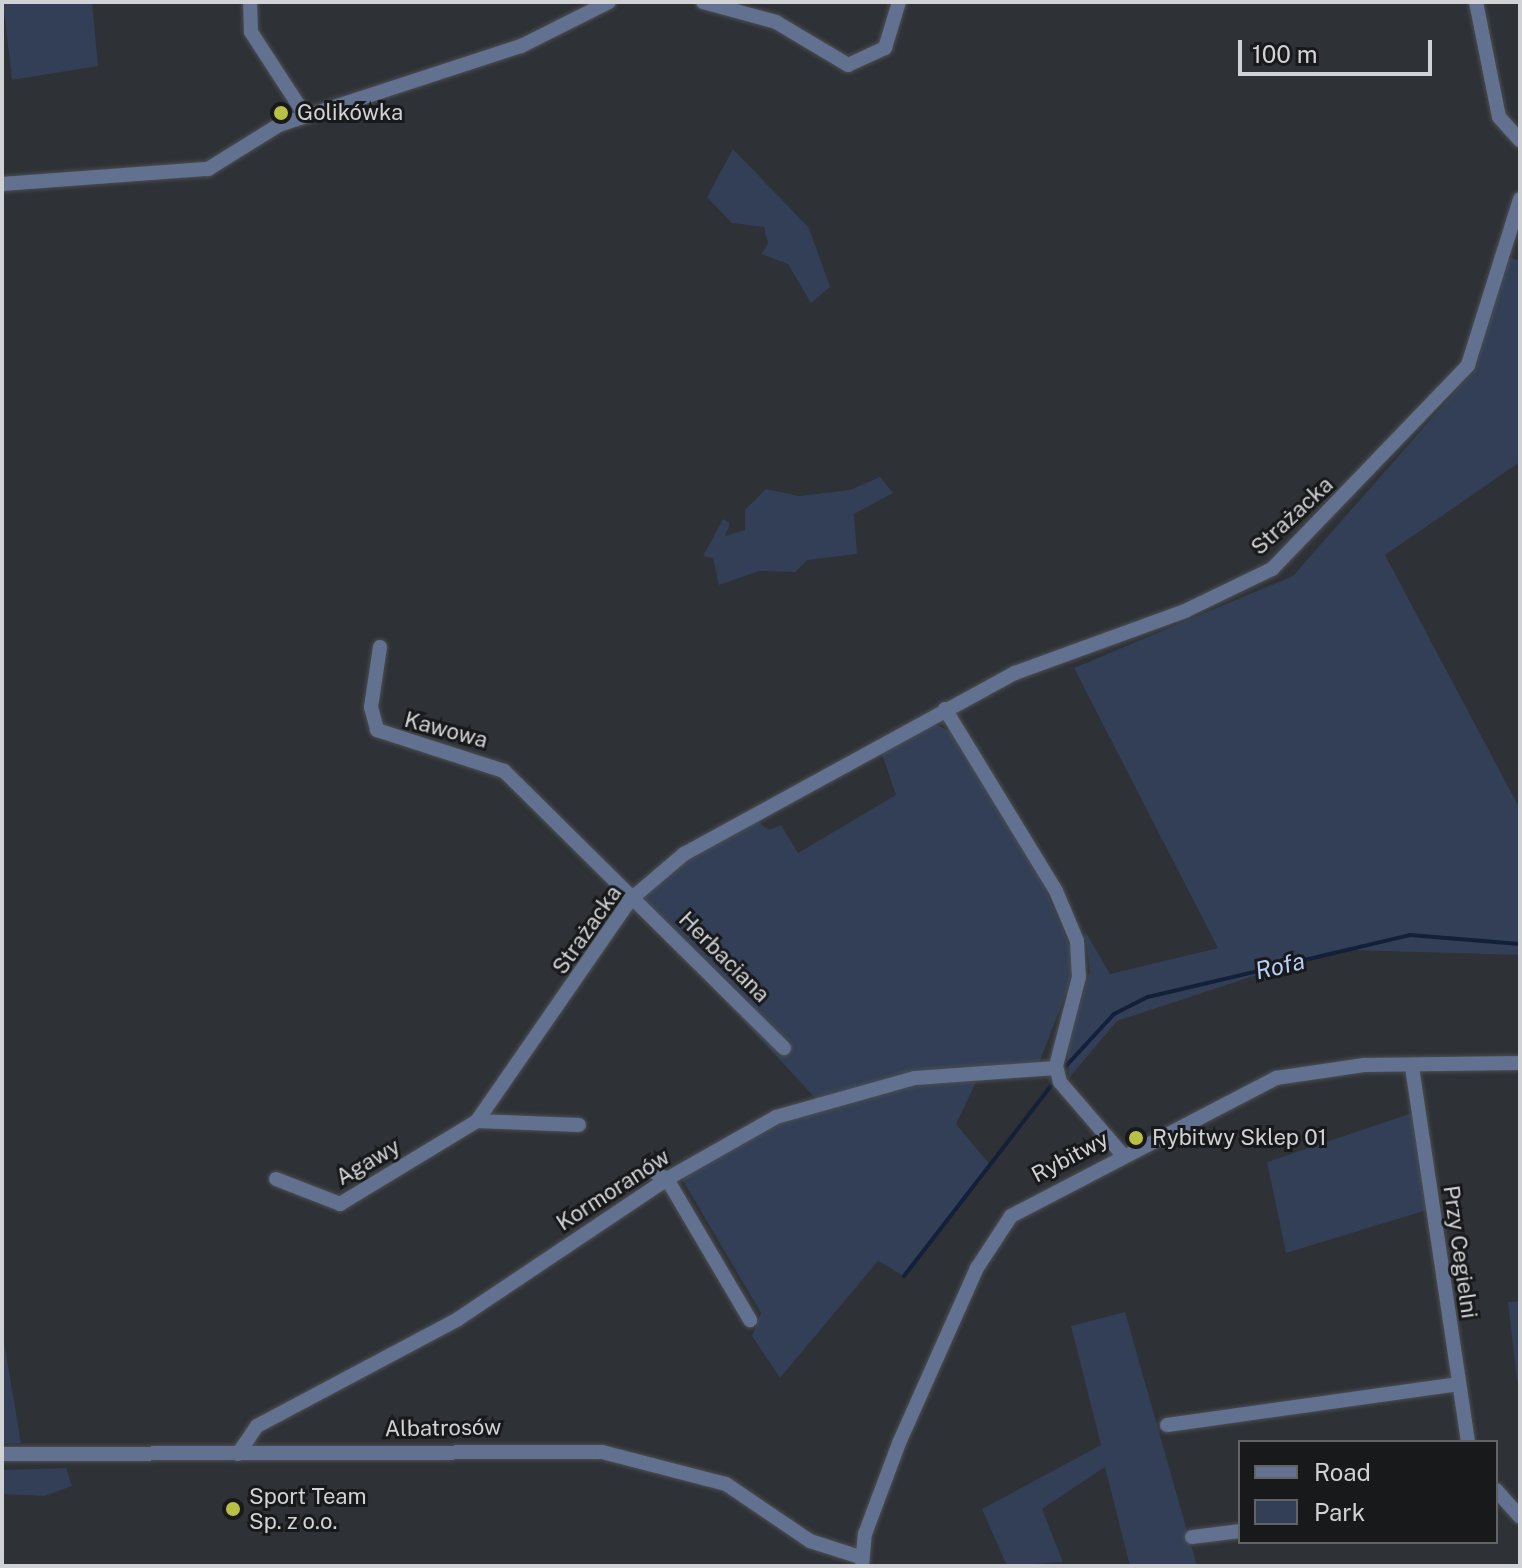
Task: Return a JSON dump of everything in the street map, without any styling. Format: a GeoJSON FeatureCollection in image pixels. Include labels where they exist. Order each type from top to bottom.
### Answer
{"type":"FeatureCollection","features":[{"type":"Feature","properties":{"kind":"street"},"geometry":{"type":"LineString","coordinates":[[250,2],[251,32],[305,115]]}},
{"type":"Feature","properties":{"kind":"street"},"geometry":{"type":"LineString","coordinates":[[2,184],[184,176],[305,115],[521,46],[609,2]]}},
{"type":"Feature","properties":{"kind":"street"},"geometry":{"type":"LineString","coordinates":[[703,2],[776,22],[848,65],[885,48],[899,2]]}},
{"type":"Feature","properties":{"kind":"street"},"geometry":{"type":"LineString","coordinates":[[1476,2],[1499,117],[1520,140]]}},
{"type":"Feature","properties":{"kind":"street","name":"Strażacka"},"geometry":{"type":"LineString","coordinates":[[477,1121],[631,899],[684,854],[1015,673],[1185,611],[1272,569],[1468,365],[1520,199]]}},
{"type":"Feature","properties":{"kind":"street","name":"Kawowa"},"geometry":{"type":"LineString","coordinates":[[380,647],[371,707],[377,730],[504,771],[631,899]]}},
{"type":"Feature","properties":{"kind":"street"},"geometry":{"type":"LineString","coordinates":[[945,709],[1056,891],[1077,941],[1079,977],[1056,1068],[1122,1154]]}},
{"type":"Feature","properties":{"kind":"street","name":"Herbaciana"},"geometry":{"type":"LineString","coordinates":[[631,899],[784,1048]]}},
{"type":"Feature","properties":{"kind":"street","name":"Rybitwy"},"geometry":{"type":"LineString","coordinates":[[861,1561],[941,1346],[1011,1216],[1122,1154],[1276,1078],[1412,1067],[1520,1063]]}},
{"type":"Feature","properties":{"kind":"street","name":"Przy Cegielni"},"geometry":{"type":"LineString","coordinates":[[1412,1067],[1468,1440]]}},
{"type":"Feature","properties":{"kind":"street","name":"Kormoranów"},"geometry":{"type":"LineString","coordinates":[[238,1454],[257,1426],[458,1319],[662,1176],[776,1117],[915,1078],[1056,1068]]}},
{"type":"Feature","properties":{"kind":"street"},"geometry":{"type":"LineString","coordinates":[[477,1121],[579,1125]]}},
{"type":"Feature","properties":{"kind":"street","name":"Agawy"},"geometry":{"type":"LineString","coordinates":[[276,1179],[340,1204],[477,1121]]}},
{"type":"Feature","properties":{"kind":"street"},"geometry":{"type":"LineString","coordinates":[[662,1176],[750,1320]]}},
{"type":"Feature","properties":{"kind":"street"},"geometry":{"type":"LineString","coordinates":[[1167,1425],[1457,1384]]}},
{"type":"Feature","properties":{"kind":"street","name":"Albatrosów"},"geometry":{"type":"LineString","coordinates":[[2,1454],[527,1449],[639,1457],[726,1484],[810,1541],[861,1561]]}},
{"type":"Feature","properties":{"kind":"street"},"geometry":{"type":"LineString","coordinates":[[1498,1494],[1520,1517]]}},
{"type":"Feature","properties":{"kind":"street"},"geometry":{"type":"LineString","coordinates":[[1192,1537],[1238,1531]]}},
{"type":"Feature","properties":{"kind":"green space"},"geometry":{"type":"Polygon","coordinates":[[[3,2],[92,2],[98,66],[12,80],[3,2]]]}},
{"type":"Feature","properties":{"kind":"green space"},"geometry":{"type":"Polygon","coordinates":[[[733,149],[809,228],[830,287],[811,303],[788,264],[761,254],[768,244],[764,227],[732,223],[707,197],[733,149]]]}},
{"type":"Feature","properties":{"kind":"green space"},"geometry":{"type":"Polygon","coordinates":[[[1509,257],[1520,261],[1520,462],[1385,555],[1520,809],[1520,955],[1351,950],[1293,963],[1117,1021],[1069,1078],[1067,1044],[1090,972],[1085,931],[1110,974],[1218,948],[1074,668],[1293,576],[1475,369],[1509,257]]]}},
{"type":"Feature","properties":{"kind":"green space"},"geometry":{"type":"Polygon","coordinates":[[[880,477],[893,493],[854,514],[857,554],[807,560],[795,572],[759,571],[719,585],[713,558],[703,556],[723,519],[730,523],[725,536],[745,530],[745,510],[766,489],[799,496],[850,490],[880,477]]]}},
{"type":"Feature","properties":{"kind":"green space"},"geometry":{"type":"Polygon","coordinates":[[[934,724],[952,732],[1043,884],[1073,954],[1070,983],[1039,1063],[937,1073],[817,1100],[635,903],[706,846],[757,821],[769,830],[781,825],[798,853],[896,795],[882,754],[934,724]]]}},
{"type":"Feature","properties":{"kind":"green space"},"geometry":{"type":"Polygon","coordinates":[[[918,1081],[976,1082],[956,1124],[990,1165],[904,1276],[878,1261],[780,1378],[752,1336],[761,1313],[682,1179],[780,1119],[918,1081]]]}},
{"type":"Feature","properties":{"kind":"green space"},"geometry":{"type":"Polygon","coordinates":[[[1415,1112],[1427,1210],[1286,1253],[1267,1162],[1415,1112]]]}},
{"type":"Feature","properties":{"kind":"green space"},"geometry":{"type":"Polygon","coordinates":[[[1520,1301],[1520,1406],[1508,1302],[1520,1301]]]}},
{"type":"Feature","properties":{"kind":"green space"},"geometry":{"type":"Polygon","coordinates":[[[1125,1312],[1197,1566],[1130,1566],[1105,1467],[1042,1509],[1063,1562],[1007,1566],[982,1509],[1101,1445],[1071,1326],[1125,1312]]]}},
{"type":"Feature","properties":{"kind":"green space"},"geometry":{"type":"Polygon","coordinates":[[[2,1330],[21,1443],[2,1444],[2,1330]]]}},
{"type":"Feature","properties":{"kind":"green space"},"geometry":{"type":"Polygon","coordinates":[[[66,1468],[72,1486],[45,1496],[2,1494],[2,1470],[66,1468]]]}},
{"type":"Feature","properties":{"kind":"waterway","name":"Rofa"},"geometry":{"type":"LineString","coordinates":[[1066,1066],[1114,1014],[1148,997],[1410,935],[1520,944]]}},
{"type":"Feature","properties":{"kind":"waterway","name":"Rofa"},"geometry":{"type":"LineString","coordinates":[[904,1276],[1051,1086]]}},
{"type":"Feature","properties":{"kind":"place","name":"Golikówka"},"geometry":{"type":"Point","coordinates":[281,113]}},
{"type":"Feature","properties":{"kind":"place","name":"Rybitwy Sklep 01"},"geometry":{"type":"Point","coordinates":[1136,1138]}},
{"type":"Feature","properties":{"kind":"place","name":"Sport Team Sp. z o.o."},"geometry":{"type":"Point","coordinates":[233,1509]}}]}
